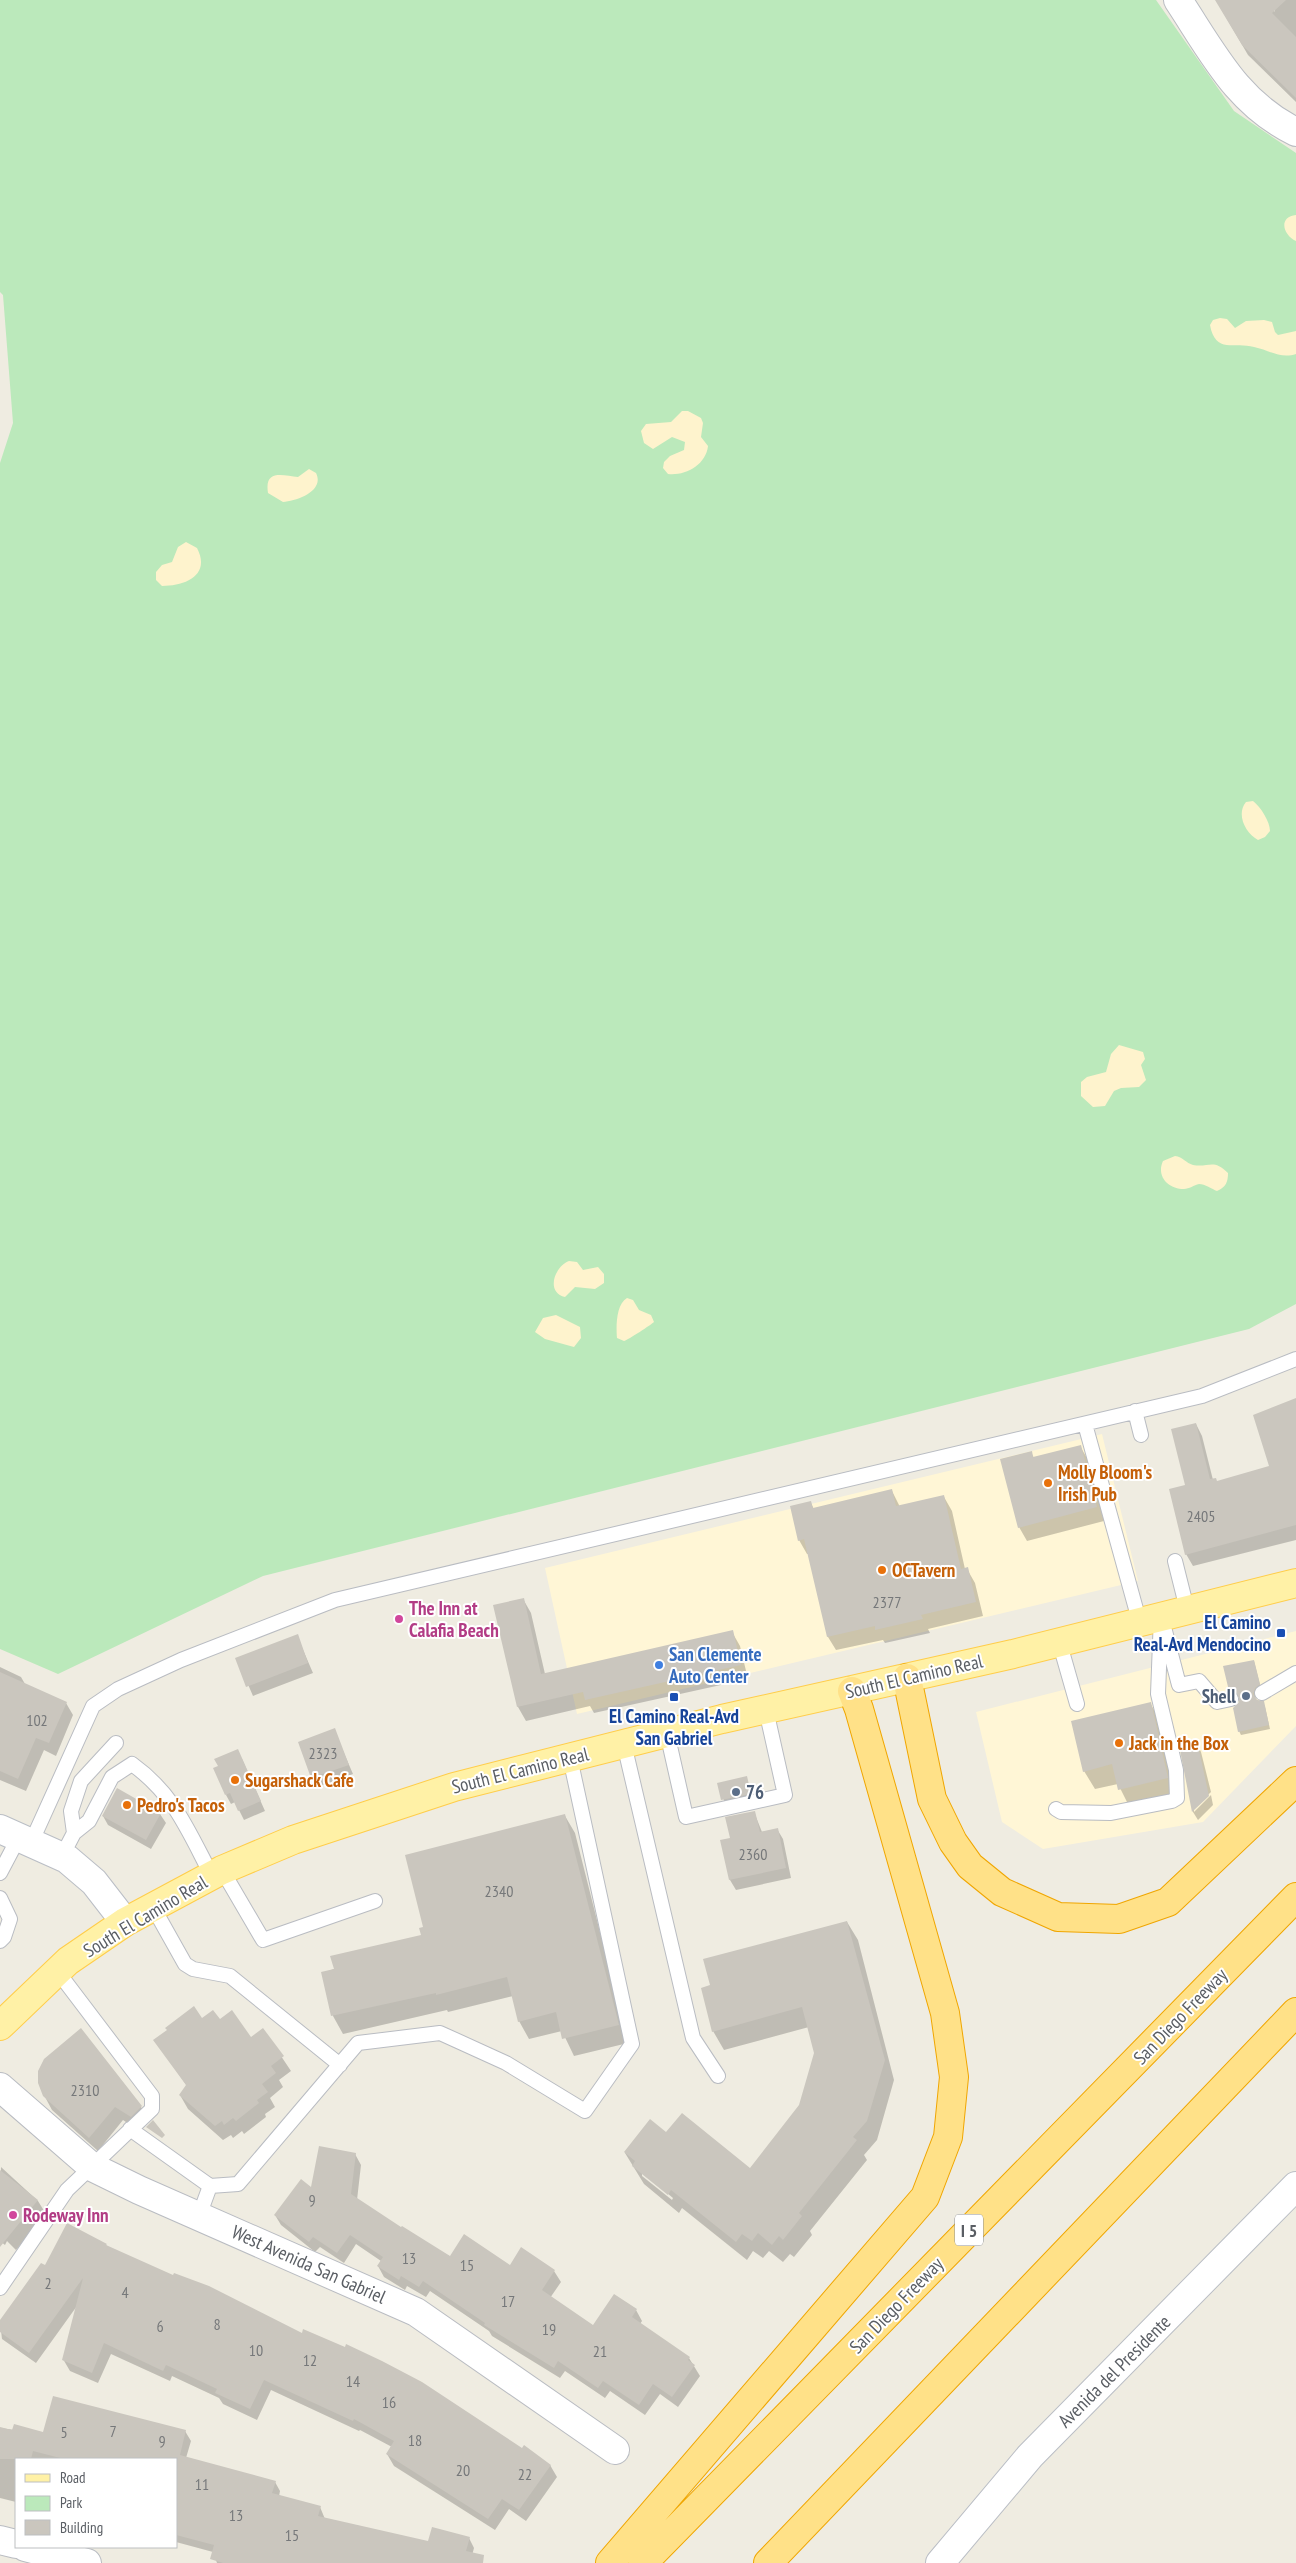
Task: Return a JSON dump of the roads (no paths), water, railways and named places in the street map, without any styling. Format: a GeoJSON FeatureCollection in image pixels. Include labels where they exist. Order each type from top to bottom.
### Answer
{"type":"FeatureCollection","features":[{"type":"Feature","properties":{"kind":"highway"},"geometry":{"type":"LineString","coordinates":[[907,1678],[932,1799],[953,1842],[970,1866],[1002,1892],[1058,1917],[1119,1919],[1168,1902],[1296,1781]]}},
{"type":"Feature","properties":{"kind":"highway"},"geometry":{"type":"LineString","coordinates":[[610,2563],[924,2197],[948,2137],[954,2077],[945,2013],[859,1709],[852,1691]]}},
{"type":"Feature","properties":{"kind":"highway","name":"San Diego Freeway"},"geometry":{"type":"LineString","coordinates":[[643,2563],[1296,1897]]}},
{"type":"Feature","properties":{"kind":"highway"},"geometry":{"type":"LineString","coordinates":[[768,2563],[1296,2012]]}},
{"type":"Feature","properties":{"kind":"main road","name":"South El Camino Real"},"geometry":{"type":"LineString","coordinates":[[0,2026],[68,1961],[125,1922],[217,1873],[294,1840],[454,1786],[667,1733],[907,1678],[1296,1582]]}},
{"type":"Feature","properties":{"kind":"street"},"geometry":{"type":"LineString","coordinates":[[1178,0],[1220,66],[1240,93],[1259,110],[1296,132]]}},
{"type":"Feature","properties":{"kind":"street"},"geometry":{"type":"LineString","coordinates":[[17,1836],[68,1845],[125,1922]]}},
{"type":"Feature","properties":{"kind":"street","name":"West Avenida San Gabriel"},"geometry":{"type":"LineString","coordinates":[[0,2087],[92,2166],[198,2216],[416,2312],[615,2450]]}},
{"type":"Feature","properties":{"kind":"street","name":"Avenida del Presidente"},"geometry":{"type":"LineString","coordinates":[[940,2563],[1030,2456],[1296,2186]]}},
{"type":"Feature","properties":{"kind":"street"},"geometry":{"type":"LineString","coordinates":[[0,2540],[15,2544]]}},
{"type":"Feature","properties":{"kind":"street"},"geometry":{"type":"LineString","coordinates":[[29,2548],[87,2563]]}},
{"type":"Feature","properties":{"kind":"lane"},"geometry":{"type":"LineString","coordinates":[[0,1873],[17,1836],[93,1706],[118,1690],[180,1660],[335,1600],[1202,1396],[1296,1359]]}},
{"type":"Feature","properties":{"kind":"lane"},"geometry":{"type":"LineString","coordinates":[[1135,1412],[1141,1434]]}},
{"type":"Feature","properties":{"kind":"lane"},"geometry":{"type":"LineString","coordinates":[[1085,1424],[1115,1536],[1179,1685],[1199,1681],[1217,1702],[1231,1699]]}},
{"type":"Feature","properties":{"kind":"lane"},"geometry":{"type":"LineString","coordinates":[[1175,1561],[1187,1609]]}},
{"type":"Feature","properties":{"kind":"lane"},"geometry":{"type":"LineString","coordinates":[[1056,1809],[1061,1812],[1111,1813],[1172,1802],[1176,1798],[1176,1770],[1158,1694],[1150,1618]]}},
{"type":"Feature","properties":{"kind":"lane"},"geometry":{"type":"LineString","coordinates":[[1059,1641],[1077,1704]]}},
{"type":"Feature","properties":{"kind":"lane"},"geometry":{"type":"LineString","coordinates":[[1262,1694],[1296,1673]]}},
{"type":"Feature","properties":{"kind":"lane"},"geometry":{"type":"LineString","coordinates":[[667,1733],[686,1816],[785,1795],[766,1710]]}},
{"type":"Feature","properties":{"kind":"lane"},"geometry":{"type":"LineString","coordinates":[[68,1845],[71,1811],[81,1781],[116,1744]]}},
{"type":"Feature","properties":{"kind":"lane"},"geometry":{"type":"LineString","coordinates":[[624,1744],[693,2038],[718,2076]]}},
{"type":"Feature","properties":{"kind":"lane"},"geometry":{"type":"LineString","coordinates":[[130,2130],[210,2186],[238,2184],[358,2043],[440,2033],[506,2063],[585,2111],[632,2044],[570,1758]]}},
{"type":"Feature","properties":{"kind":"lane"},"geometry":{"type":"LineString","coordinates":[[68,1845],[89,1821],[112,1778],[132,1764],[153,1779],[181,1814],[217,1873],[263,1940],[375,1901]]}},
{"type":"Feature","properties":{"kind":"lane"},"geometry":{"type":"LineString","coordinates":[[0,1898],[10,1919],[4,1937],[0,1941]]}},
{"type":"Feature","properties":{"kind":"lane"},"geometry":{"type":"LineString","coordinates":[[153,1907],[185,1964],[193,1969],[230,1976],[340,2064]]}},
{"type":"Feature","properties":{"kind":"lane"},"geometry":{"type":"LineString","coordinates":[[0,2288],[67,2190],[152,2109],[152,2096],[58,1972]]}},
{"type":"Feature","properties":{"kind":"lane"},"geometry":{"type":"LineString","coordinates":[[198,2216],[210,2186]]}},
{"type":"Feature","properties":{"kind":"place","name":"Molly Bloom's Irish Pub"},"geometry":{"type":"Point","coordinates":[1048,1483]}},
{"type":"Feature","properties":{"kind":"place","name":"OCTavern"},"geometry":{"type":"Point","coordinates":[882,1570]}},
{"type":"Feature","properties":{"kind":"place","name":"The Inn at Calafia Beach"},"geometry":{"type":"Point","coordinates":[399,1619]}},
{"type":"Feature","properties":{"kind":"place","name":"El Camino Real-Avd Mendocino"},"geometry":{"type":"Point","coordinates":[1281,1633]}},
{"type":"Feature","properties":{"kind":"place","name":"San Clemente Auto Center"},"geometry":{"type":"Point","coordinates":[659,1665]}},
{"type":"Feature","properties":{"kind":"place","name":"Shell"},"geometry":{"type":"Point","coordinates":[1246,1696]}},
{"type":"Feature","properties":{"kind":"place","name":"El Camino Real-Avd San Gabriel"},"geometry":{"type":"Point","coordinates":[674,1697]}},
{"type":"Feature","properties":{"kind":"place","name":"Jack in the Box"},"geometry":{"type":"Point","coordinates":[1119,1743]}},
{"type":"Feature","properties":{"kind":"place","name":"Sugarshack Cafe"},"geometry":{"type":"Point","coordinates":[235,1780]}},
{"type":"Feature","properties":{"kind":"place","name":"76"},"geometry":{"type":"Point","coordinates":[736,1792]}},
{"type":"Feature","properties":{"kind":"place","name":"Pedro's Tacos"},"geometry":{"type":"Point","coordinates":[127,1805]}},
{"type":"Feature","properties":{"kind":"place","name":"Rodeway Inn"},"geometry":{"type":"Point","coordinates":[13,2215]}}]}
